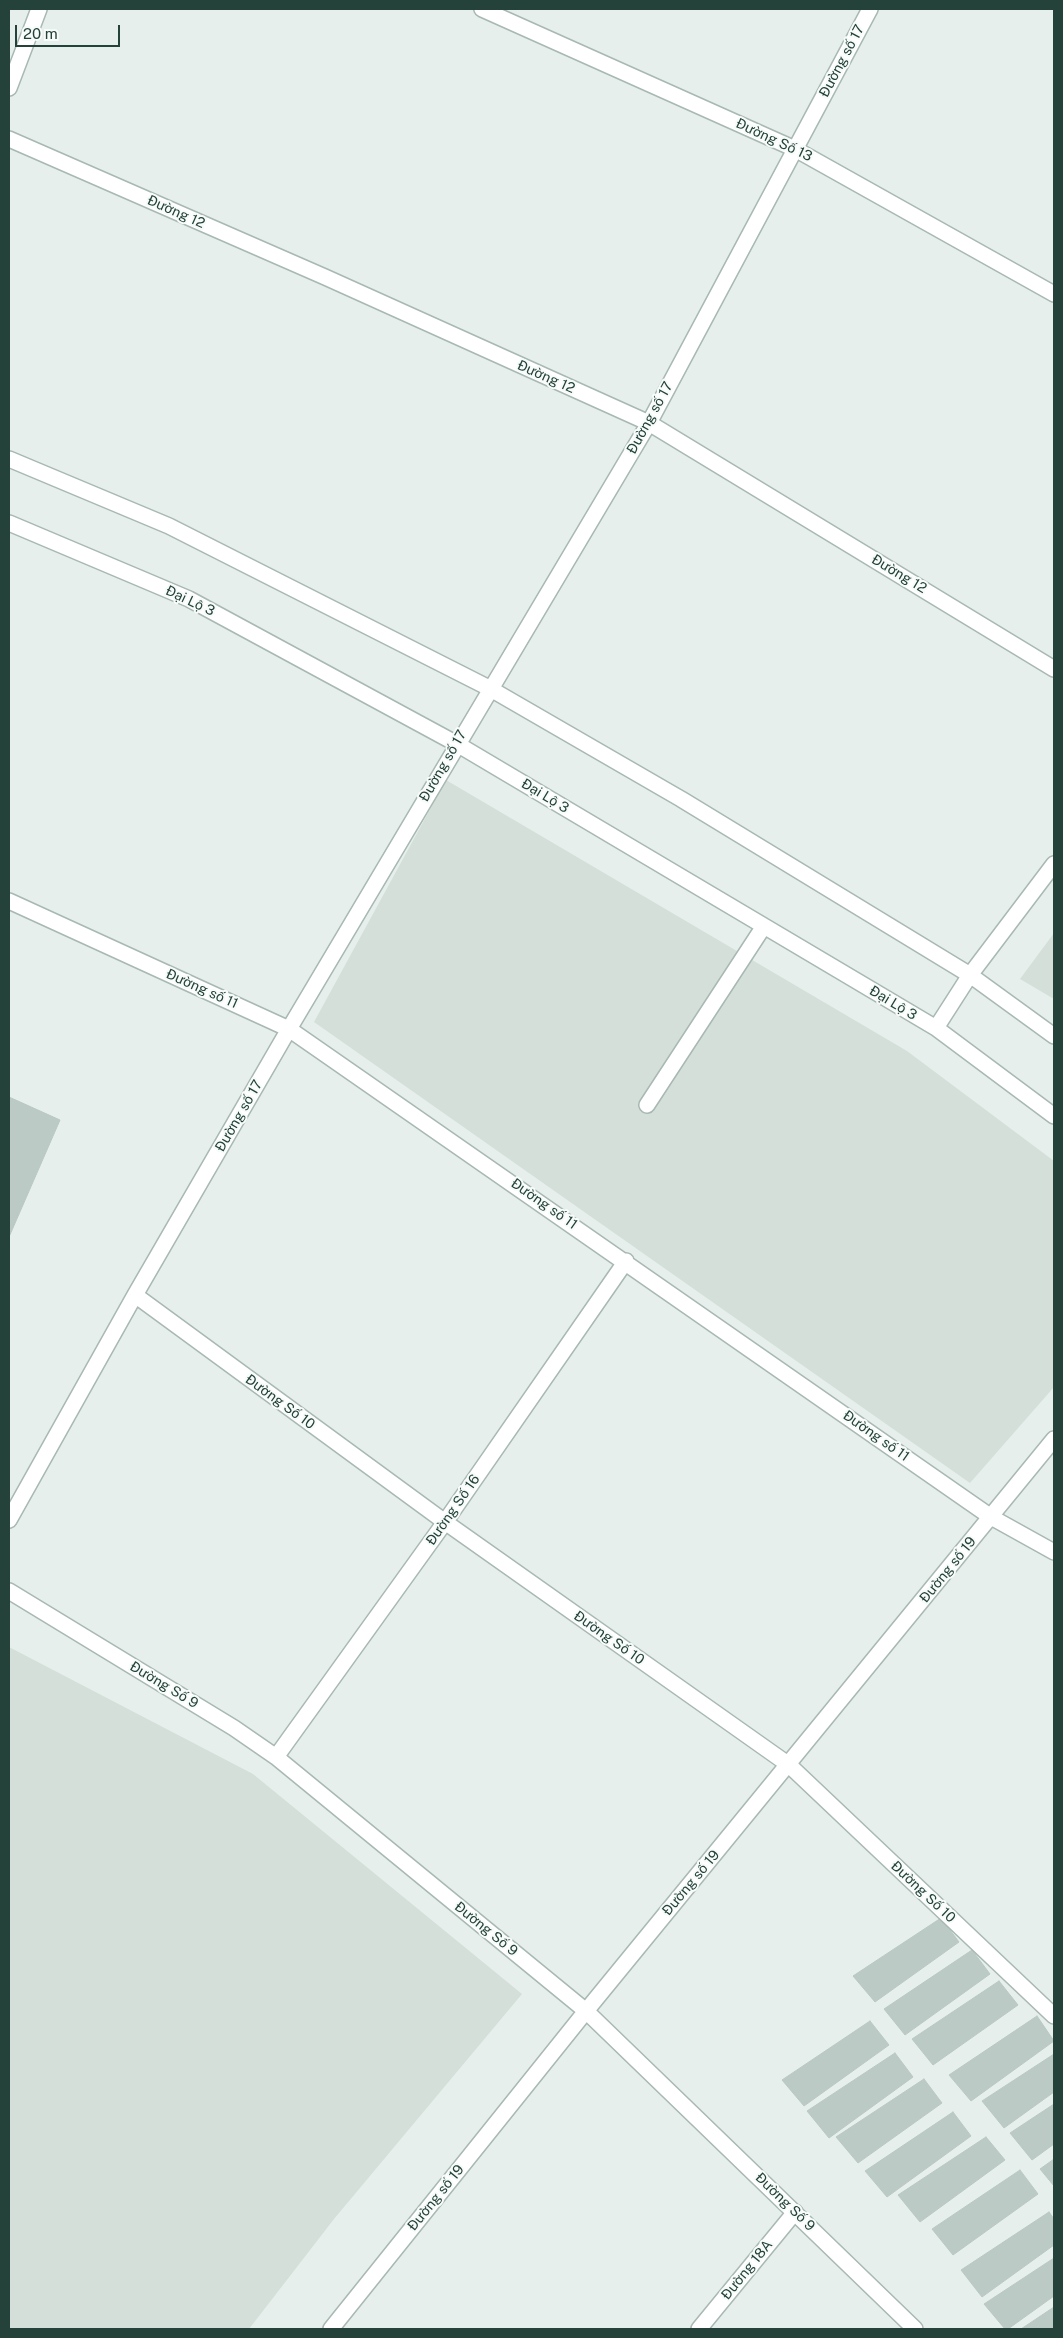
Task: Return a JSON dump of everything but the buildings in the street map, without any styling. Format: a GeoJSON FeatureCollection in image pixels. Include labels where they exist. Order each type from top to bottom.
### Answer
{"type":"FeatureCollection","features":[{"type":"Feature","properties":{"kind":"street"},"geometry":{"type":"LineString","coordinates":[[9,88],[38,9]]}},
{"type":"Feature","properties":{"kind":"street","name":"Đường Số 13"},"geometry":{"type":"LineString","coordinates":[[482,9],[795,149],[1054,294]]}},
{"type":"Feature","properties":{"kind":"street","name":"Đường số 17"},"geometry":{"type":"LineString","coordinates":[[9,1520],[135,1295],[289,1028],[489,688],[648,423],[870,9]]}},
{"type":"Feature","properties":{"kind":"street","name":"Đường 12"},"geometry":{"type":"LineString","coordinates":[[9,139],[324,277],[648,423],[1054,669]]}},
{"type":"Feature","properties":{"kind":"street"},"geometry":{"type":"LineString","coordinates":[[9,459],[169,526],[489,688],[682,798],[970,975],[1054,1036]]}},
{"type":"Feature","properties":{"kind":"street","name":"Đại Lộ 3"},"geometry":{"type":"LineString","coordinates":[[9,523],[189,599],[457,744],[936,1028],[1054,1116]]}},
{"type":"Feature","properties":{"kind":"street"},"geometry":{"type":"LineString","coordinates":[[936,1028],[970,975],[1054,864]]}},
{"type":"Feature","properties":{"kind":"street","name":"Đường số 11"},"geometry":{"type":"LineString","coordinates":[[9,901],[289,1028],[991,1516],[1054,1552]]}},
{"type":"Feature","properties":{"kind":"street"},"geometry":{"type":"LineString","coordinates":[[648,1104],[764,926]]}},
{"type":"Feature","properties":{"kind":"street","name":"Đường Số 16"},"geometry":{"type":"LineString","coordinates":[[276,1757],[445,1522],[626,1261]]}},
{"type":"Feature","properties":{"kind":"street","name":"Đường Số 10"},"geometry":{"type":"LineString","coordinates":[[135,1295],[445,1522],[789,1765],[1054,2016]]}},
{"type":"Feature","properties":{"kind":"street","name":"Đường số 19"},"geometry":{"type":"LineString","coordinates":[[331,2329],[586,2011],[1054,1439]]}},
{"type":"Feature","properties":{"kind":"street","name":"Đường Số 9"},"geometry":{"type":"LineString","coordinates":[[9,1591],[234,1728],[276,1757],[586,2011],[915,2329]]}},
{"type":"Feature","properties":{"kind":"street","name":"Đường 18A"},"geometry":{"type":"LineString","coordinates":[[699,2329],[795,2212]]}},
{"type":"Feature","properties":{"kind":"shaded area"},"geometry":{"type":"Polygon","coordinates":[[[446,780],[907,1051],[1054,1161],[1054,1387],[970,1483],[314,1022],[446,780]]]}},
{"type":"Feature","properties":{"kind":"shaded area"},"geometry":{"type":"Polygon","coordinates":[[[1054,933],[1054,999],[1020,979],[1054,933]]]}},
{"type":"Feature","properties":{"kind":"shaded area"},"geometry":{"type":"Polygon","coordinates":[[[9,1647],[253,1774],[522,1994],[334,2219],[249,2329],[9,2329],[9,1647]]]}}]}
